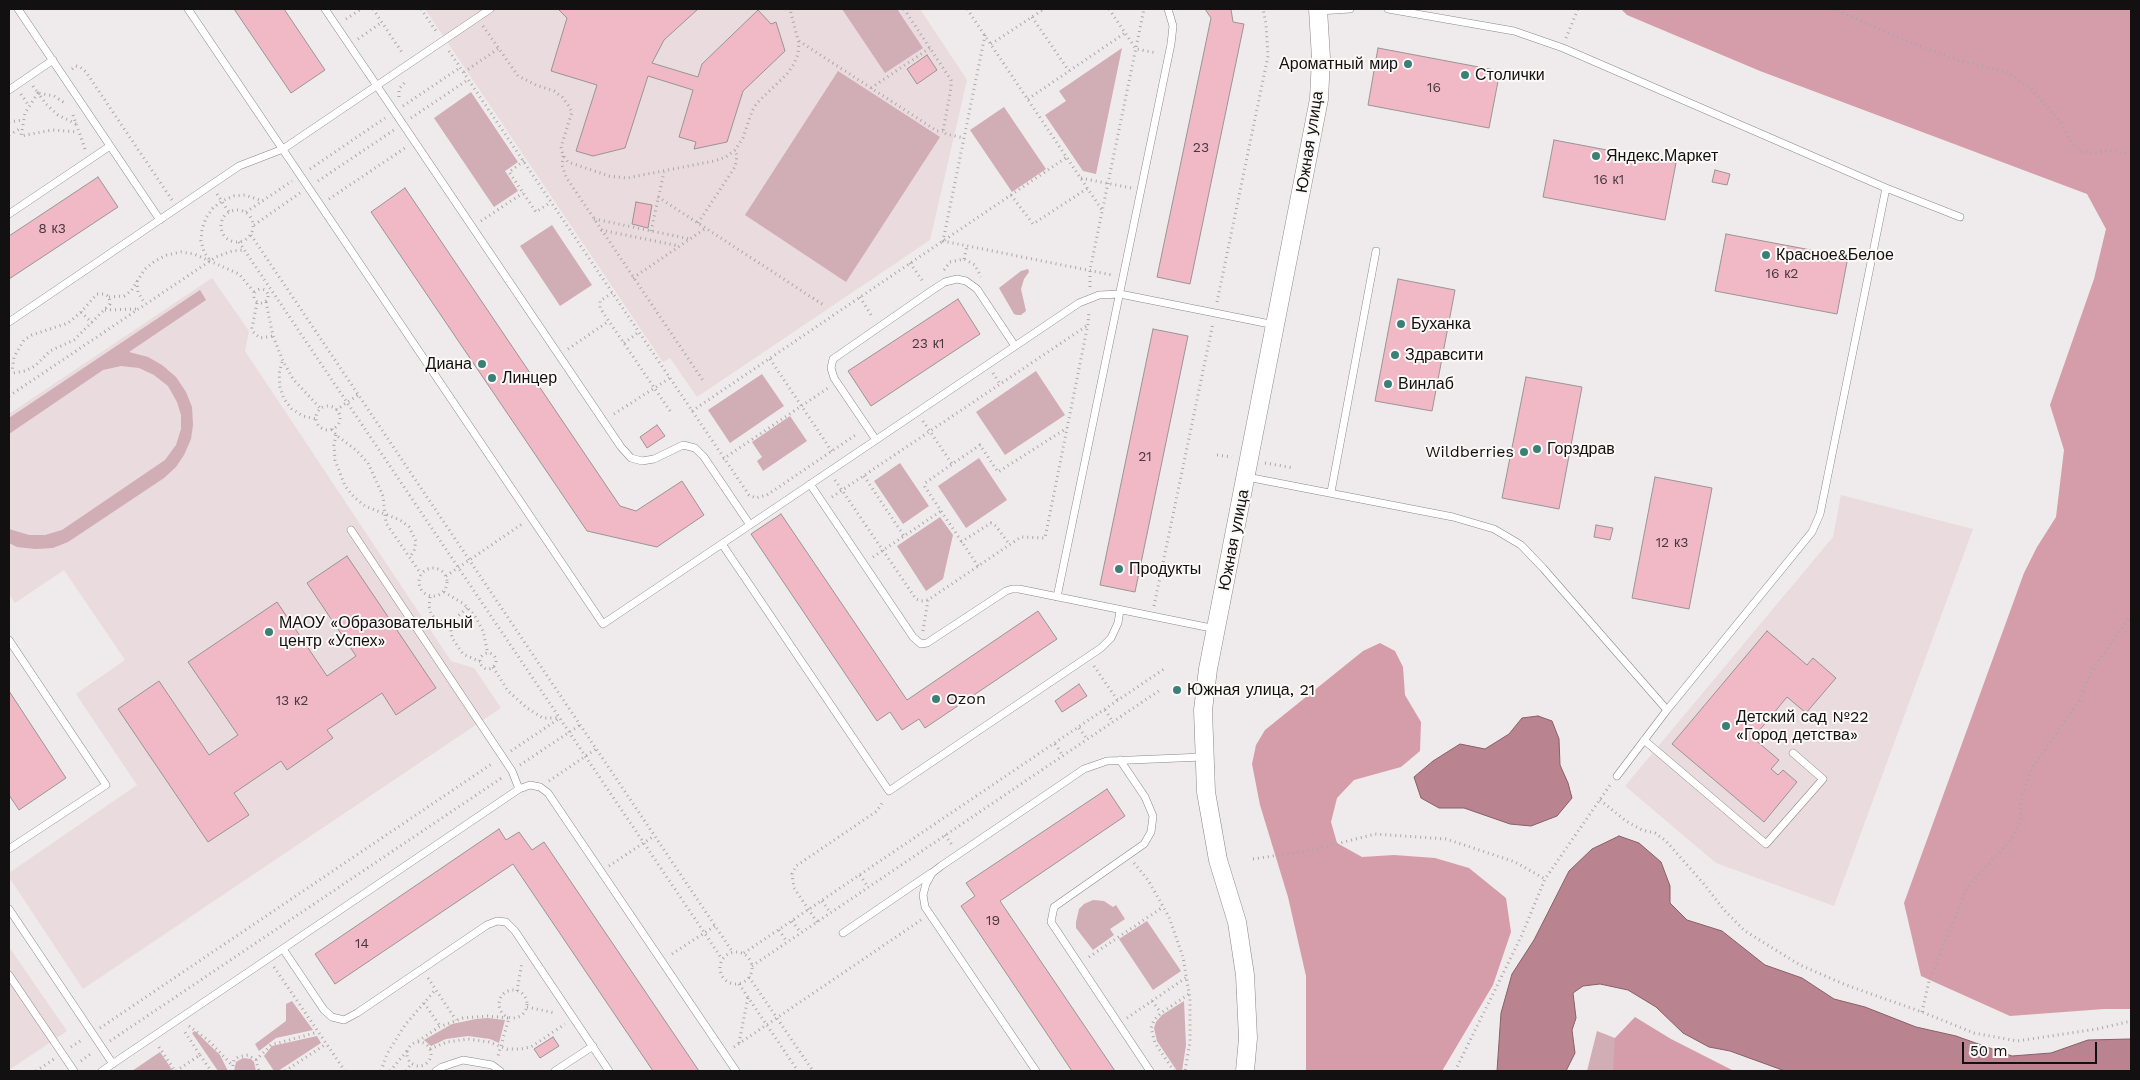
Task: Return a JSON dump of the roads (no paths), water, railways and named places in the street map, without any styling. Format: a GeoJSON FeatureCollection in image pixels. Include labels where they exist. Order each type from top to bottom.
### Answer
{"type":"FeatureCollection","features":[{"type":"Feature","properties":{"kind":"street","name":"Южная улица"},"geometry":{"type":"LineString","coordinates":[[1245,1071],[1248,1038],[1246,974],[1237,922],[1218,860],[1206,792],[1203,710],[1216,629],[1319,99],[1321,58],[1319,10]]}},
{"type":"Feature","properties":{"kind":"lane"},"geometry":{"type":"LineString","coordinates":[[18,9],[160,220]]}},
{"type":"Feature","properties":{"kind":"lane"},"geometry":{"type":"LineString","coordinates":[[188,9],[603,624],[1079,303],[1099,295],[1120,294],[1276,326]]}},
{"type":"Feature","properties":{"kind":"lane"},"geometry":{"type":"LineString","coordinates":[[326,9],[621,448],[631,458],[642,461],[654,459],[683,445],[695,448],[711,467],[750,525]]}},
{"type":"Feature","properties":{"kind":"lane"},"geometry":{"type":"LineString","coordinates":[[9,322],[239,166],[283,149],[490,9]]}},
{"type":"Feature","properties":{"kind":"lane"},"geometry":{"type":"LineString","coordinates":[[1057,597],[1169,55],[1173,26],[1168,9]]}},
{"type":"Feature","properties":{"kind":"lane"},"geometry":{"type":"LineString","coordinates":[[1319,10],[1350,9]]}},
{"type":"Feature","properties":{"kind":"lane"},"geometry":{"type":"LineString","coordinates":[[1388,9],[1514,31],[1563,48],[1886,188],[1960,217]]}},
{"type":"Feature","properties":{"kind":"lane"},"geometry":{"type":"LineString","coordinates":[[9,90],[52,60]]}},
{"type":"Feature","properties":{"kind":"lane"},"geometry":{"type":"LineString","coordinates":[[9,214],[110,146]]}},
{"type":"Feature","properties":{"kind":"lane"},"geometry":{"type":"LineString","coordinates":[[1617,776],[1667,710],[1812,532],[1820,514],[1886,188]]}},
{"type":"Feature","properties":{"kind":"lane"},"geometry":{"type":"LineString","coordinates":[[1331,492],[1376,251]]}},
{"type":"Feature","properties":{"kind":"lane"},"geometry":{"type":"LineString","coordinates":[[876,440],[836,382],[831,368],[833,360],[879,326],[945,282],[957,279],[966,281],[976,289],[1015,346]]}},
{"type":"Feature","properties":{"kind":"lane"},"geometry":{"type":"LineString","coordinates":[[1247,477],[1462,519],[1494,528],[1520,545],[1543,568],[1667,710]]}},
{"type":"Feature","properties":{"kind":"lane"},"geometry":{"type":"LineString","coordinates":[[810,484],[913,636],[921,644],[927,644],[1006,591],[1019,589],[1216,629]]}},
{"type":"Feature","properties":{"kind":"lane"},"geometry":{"type":"LineString","coordinates":[[351,530],[512,771],[519,789]]}},
{"type":"Feature","properties":{"kind":"lane"},"geometry":{"type":"LineString","coordinates":[[722,544],[889,792],[1088,657],[1111,638],[1118,623],[1120,610]]}},
{"type":"Feature","properties":{"kind":"lane"},"geometry":{"type":"LineString","coordinates":[[9,640],[106,784],[9,849]]}},
{"type":"Feature","properties":{"kind":"lane"},"geometry":{"type":"LineString","coordinates":[[1644,740],[1766,844],[1823,779],[1793,753]]}},
{"type":"Feature","properties":{"kind":"lane"},"geometry":{"type":"LineString","coordinates":[[843,932],[1084,769],[1107,761],[1204,757]]}},
{"type":"Feature","properties":{"kind":"lane"},"geometry":{"type":"LineString","coordinates":[[1120,760],[1145,797],[1153,816],[1151,832],[1144,844],[1054,907],[1051,914],[1054,929],[1150,1071]]}},
{"type":"Feature","properties":{"kind":"lane"},"geometry":{"type":"LineString","coordinates":[[102,1071],[519,789],[530,786],[540,787],[548,793],[736,1071]]}},
{"type":"Feature","properties":{"kind":"lane"},"geometry":{"type":"LineString","coordinates":[[941,866],[932,873],[926,884],[923,895],[925,907],[1036,1071]]}},
{"type":"Feature","properties":{"kind":"lane"},"geometry":{"type":"LineString","coordinates":[[9,909],[113,1064]]}},
{"type":"Feature","properties":{"kind":"lane"},"geometry":{"type":"LineString","coordinates":[[283,949],[324,1010],[332,1017],[344,1020],[497,921],[506,922],[525,946],[610,1071]]}},
{"type":"Feature","properties":{"kind":"lane"},"geometry":{"type":"LineString","coordinates":[[9,975],[73,1069]]}},
{"type":"Feature","properties":{"kind":"lane"},"geometry":{"type":"LineString","coordinates":[[555,1071],[592,1046]]}},
{"type":"Feature","properties":{"kind":"lane"},"geometry":{"type":"LineString","coordinates":[[436,1071],[463,1060],[492,1065],[498,1069]]}},
{"type":"Feature","properties":{"kind":"place","name":"Ароматный мир"},"geometry":{"type":"Point","coordinates":[1408,64]}},
{"type":"Feature","properties":{"kind":"place","name":"Столички"},"geometry":{"type":"Point","coordinates":[1465,75]}},
{"type":"Feature","properties":{"kind":"place","name":"Яндекс.Маркет"},"geometry":{"type":"Point","coordinates":[1596,156]}},
{"type":"Feature","properties":{"kind":"place","name":"Красное&Белое"},"geometry":{"type":"Point","coordinates":[1766,255]}},
{"type":"Feature","properties":{"kind":"place","name":"Буханка"},"geometry":{"type":"Point","coordinates":[1401,324]}},
{"type":"Feature","properties":{"kind":"place","name":"Здравсити"},"geometry":{"type":"Point","coordinates":[1395,355]}},
{"type":"Feature","properties":{"kind":"place","name":"Диана"},"geometry":{"type":"Point","coordinates":[482,364]}},
{"type":"Feature","properties":{"kind":"place","name":"Линцер"},"geometry":{"type":"Point","coordinates":[492,378]}},
{"type":"Feature","properties":{"kind":"place","name":"Винлаб"},"geometry":{"type":"Point","coordinates":[1388,384]}},
{"type":"Feature","properties":{"kind":"place","name":"Горздрав"},"geometry":{"type":"Point","coordinates":[1537,449]}},
{"type":"Feature","properties":{"kind":"place","name":"Wildberries"},"geometry":{"type":"Point","coordinates":[1524,452]}},
{"type":"Feature","properties":{"kind":"place","name":"Продукты"},"geometry":{"type":"Point","coordinates":[1119,569]}},
{"type":"Feature","properties":{"kind":"place","name":"МАОУ «Образовательный центр «Успех»"},"geometry":{"type":"Point","coordinates":[269,632]}},
{"type":"Feature","properties":{"kind":"place","name":"Южная улица, 21"},"geometry":{"type":"Point","coordinates":[1177,690]}},
{"type":"Feature","properties":{"kind":"place","name":"Ozon"},"geometry":{"type":"Point","coordinates":[936,699]}},
{"type":"Feature","properties":{"kind":"place","name":"Детский сад №22 «Город детства»"},"geometry":{"type":"Point","coordinates":[1726,726]}}]}
